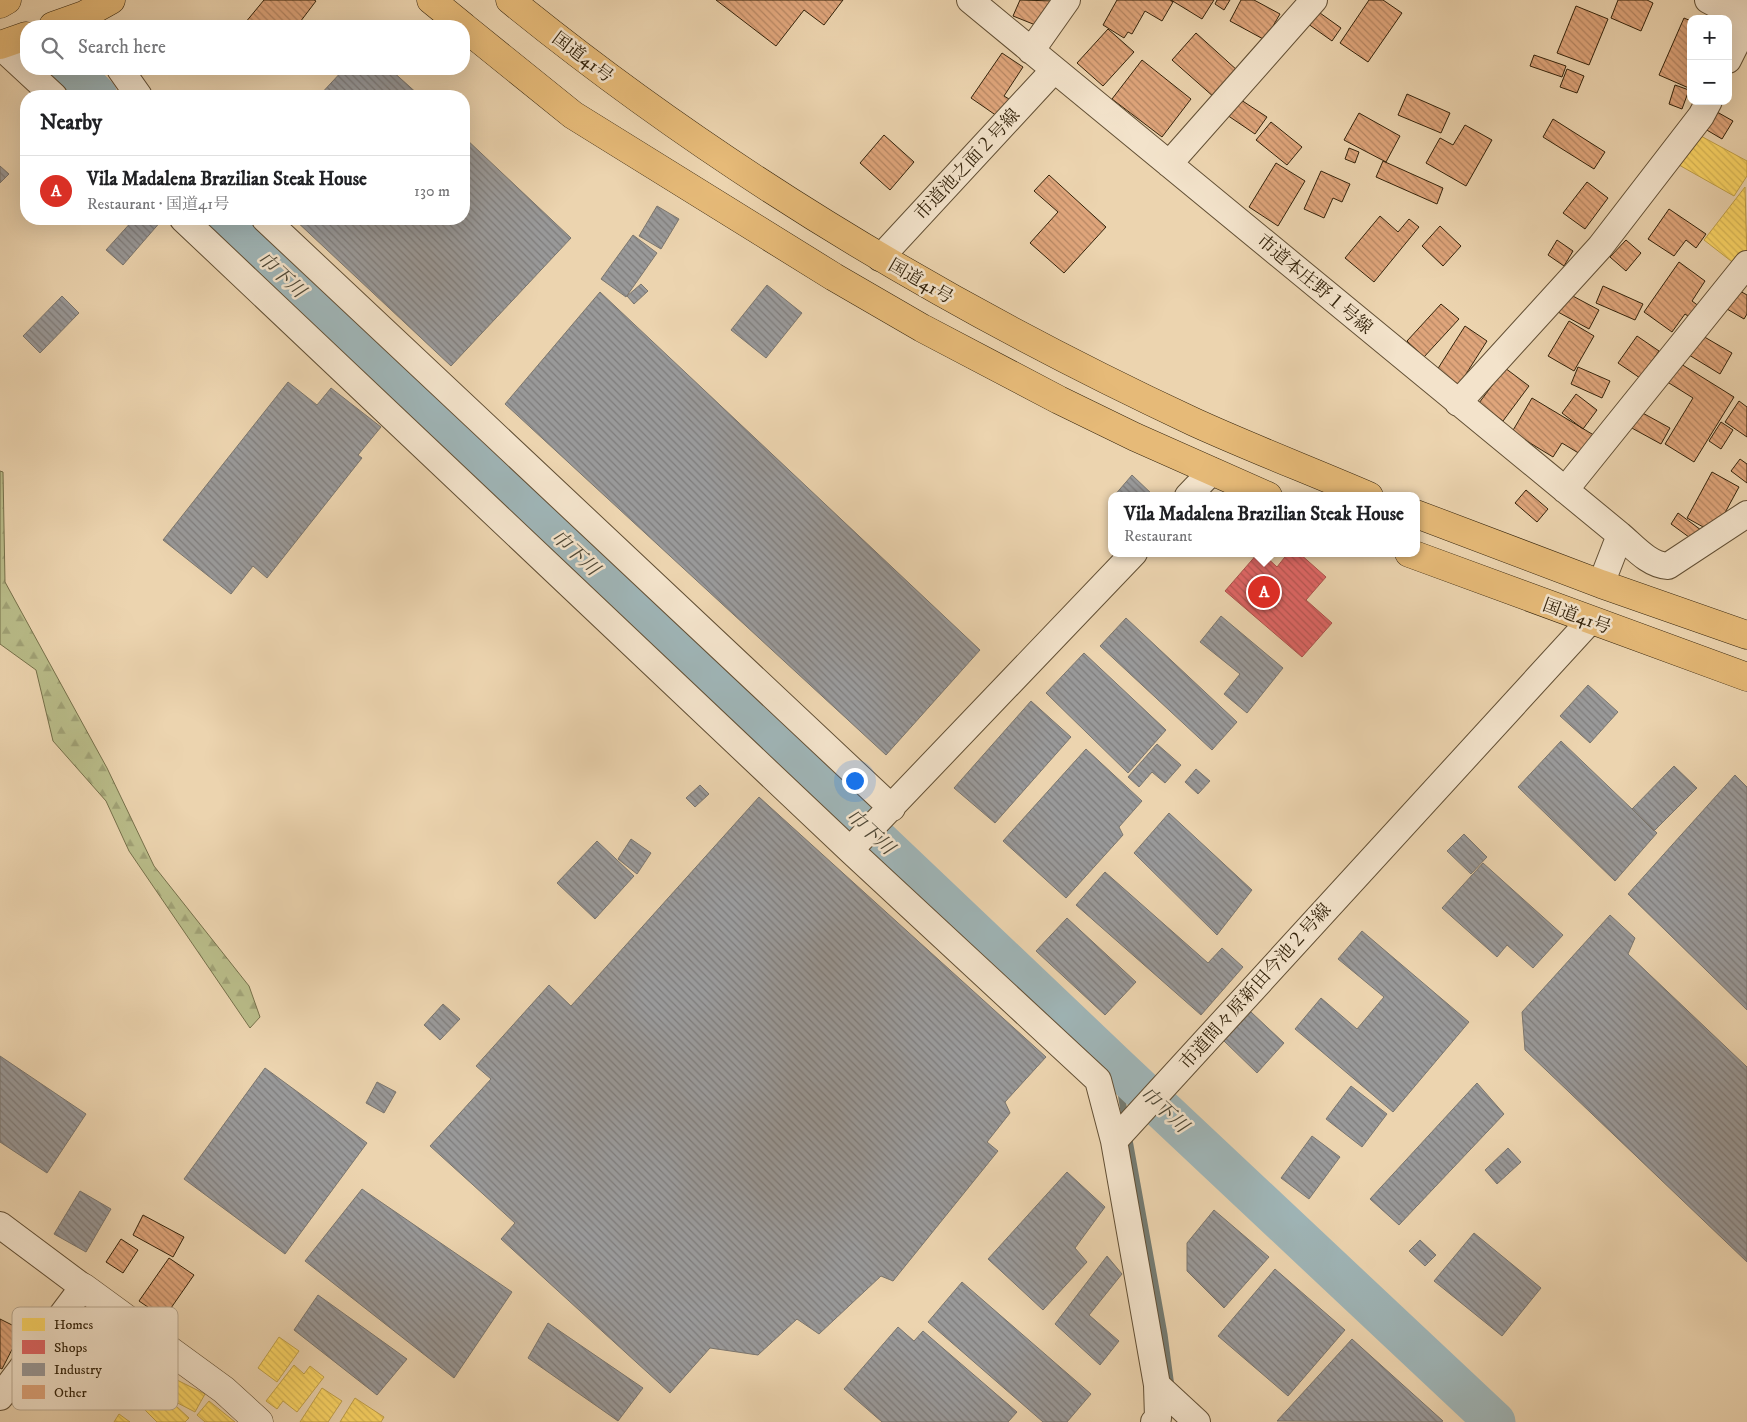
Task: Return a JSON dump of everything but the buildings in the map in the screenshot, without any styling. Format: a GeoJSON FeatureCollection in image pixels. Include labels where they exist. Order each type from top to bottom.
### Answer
{"type":"FeatureCollection","features":[{"type":"Feature","properties":{"kind":"highway"},"geometry":{"type":"LineString","coordinates":[[0,4],[7,0]]}},
{"type":"Feature","properties":{"kind":"highway"},"geometry":{"type":"LineString","coordinates":[[88,20],[112,0]]}},
{"type":"Feature","properties":{"kind":"highway"},"geometry":{"type":"LineString","coordinates":[[432,0],[456,20]]}},
{"type":"Feature","properties":{"kind":"highway","name":"国道41号"},"geometry":{"type":"LineString","coordinates":[[510,0],[640,101],[706,148],[880,258],[1012,332],[1143,397],[1230,438],[1359,492]]}},
{"type":"Feature","properties":{"kind":"highway"},"geometry":{"type":"LineString","coordinates":[[470,32],[573,115],[834,277],[922,328],[1059,400],[1259,492]]}},
{"type":"Feature","properties":{"kind":"highway"},"geometry":{"type":"LineString","coordinates":[[0,45],[20,38]]}},
{"type":"Feature","properties":{"kind":"highway"},"geometry":{"type":"LineString","coordinates":[[1420,516],[1601,584],[1747,635]]}},
{"type":"Feature","properties":{"kind":"highway","name":"国道41号"},"geometry":{"type":"LineString","coordinates":[[1420,557],[1747,677]]}},
{"type":"Feature","properties":{"kind":"street","name":"市道本庄野１号線"},"geometry":{"type":"LineString","coordinates":[[970,0],[1648,558],[1661,566],[1668,566],[1747,514]]}},
{"type":"Feature","properties":{"kind":"street"},"geometry":{"type":"LineString","coordinates":[[1030,51],[1067,0]]}},
{"type":"Feature","properties":{"kind":"street"},"geometry":{"type":"LineString","coordinates":[[1169,164],[1314,0]]}},
{"type":"Feature","properties":{"kind":"street"},"geometry":{"type":"LineString","coordinates":[[1712,1],[1739,8],[1737,52]]}},
{"type":"Feature","properties":{"kind":"street"},"geometry":{"type":"LineString","coordinates":[[0,45],[20,64]]}},
{"type":"Feature","properties":{"kind":"street","name":"市道池之面２号線"},"geometry":{"type":"LineString","coordinates":[[880,258],[1054,70]]}},
{"type":"Feature","properties":{"kind":"street"},"geometry":{"type":"LineString","coordinates":[[32,75],[48,90]]}},
{"type":"Feature","properties":{"kind":"street"},"geometry":{"type":"LineString","coordinates":[[124,75],[135,90]]}},
{"type":"Feature","properties":{"kind":"street"},"geometry":{"type":"LineString","coordinates":[[1458,403],[1600,247],[1702,116],[1707,105]]}},
{"type":"Feature","properties":{"kind":"street"},"geometry":{"type":"LineString","coordinates":[[189,225],[850,850],[1098,1080],[1114,1141],[1157,1385],[1158,1418],[1154,1422]]}},
{"type":"Feature","properties":{"kind":"street"},"geometry":{"type":"LineString","coordinates":[[271,225],[892,808]]}},
{"type":"Feature","properties":{"kind":"street"},"geometry":{"type":"LineString","coordinates":[[1565,490],[1747,264]]}},
{"type":"Feature","properties":{"kind":"street"},"geometry":{"type":"LineString","coordinates":[[1192,492],[1212,471]]}},
{"type":"Feature","properties":{"kind":"street"},"geometry":{"type":"LineString","coordinates":[[1601,584],[1620,535]]}},
{"type":"Feature","properties":{"kind":"street"},"geometry":{"type":"LineString","coordinates":[[850,850],[1130,557]]}},
{"type":"Feature","properties":{"kind":"street","name":"市道間々原新田今池２号線"},"geometry":{"type":"LineString","coordinates":[[1114,1141],[1590,621]]}},
{"type":"Feature","properties":{"kind":"street"},"geometry":{"type":"LineString","coordinates":[[0,1225],[110,1307]]}},
{"type":"Feature","properties":{"kind":"street"},"geometry":{"type":"LineString","coordinates":[[68,1307],[83,1287]]}},
{"type":"Feature","properties":{"kind":"street"},"geometry":{"type":"LineString","coordinates":[[178,1356],[224,1390],[259,1422]]}},
{"type":"Feature","properties":{"kind":"street"},"geometry":{"type":"LineString","coordinates":[[0,1397],[12,1381]]}},
{"type":"Feature","properties":{"kind":"street"},"geometry":{"type":"LineString","coordinates":[[1157,1385],[1197,1422]]}},
{"type":"Feature","properties":{"kind":"green space"},"geometry":{"type":"Polygon","coordinates":[[[0,471],[3,472],[5,582],[107,768],[154,866],[249,986],[260,1017],[250,1028],[129,851],[106,801],[53,741],[36,670],[0,644],[0,471]]]}},
{"type":"Feature","properties":{"kind":"waterway","name":"巾下川"},"geometry":{"type":"LineString","coordinates":[[75,75],[91,90]]}},
{"type":"Feature","properties":{"kind":"waterway","name":"巾下川"},"geometry":{"type":"LineString","coordinates":[[230,225],[1117,1067],[1495,1422]]}},
{"type":"Feature","properties":{"kind":"waterway"},"geometry":{"type":"LineString","coordinates":[[1117,1067],[1125,1118]]}},
{"type":"Feature","properties":{"kind":"waterway"},"geometry":{"type":"LineString","coordinates":[[1128,1134],[1164,1334],[1171,1387]]}},
{"type":"Feature","properties":{"kind":"place","name":"Vila Madalena Brazilian Steak House"},"geometry":{"type":"Point","coordinates":[1264,592]}}]}
